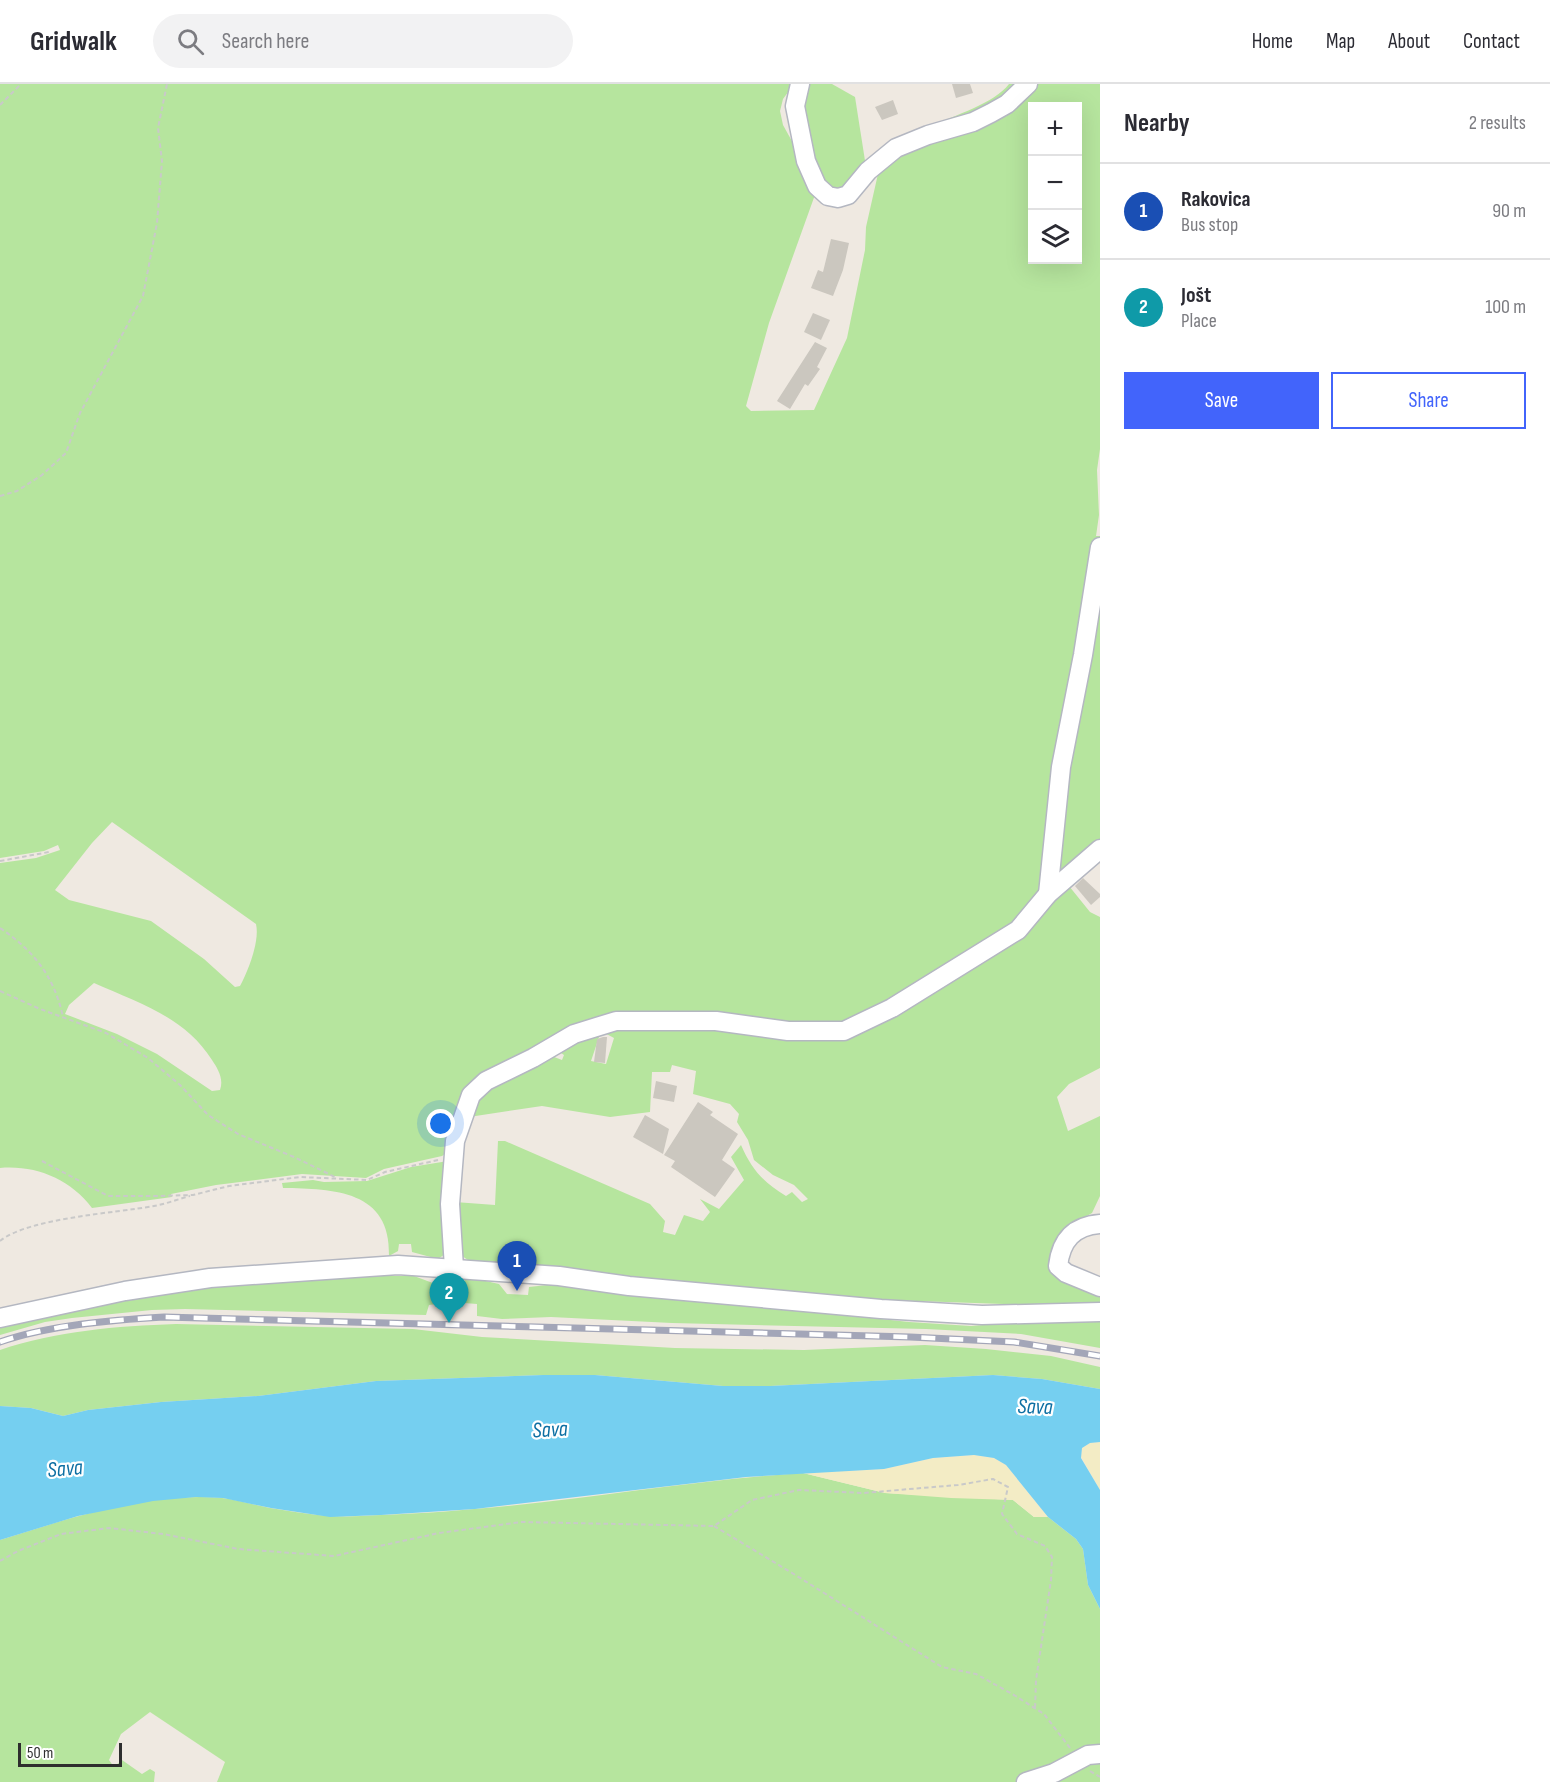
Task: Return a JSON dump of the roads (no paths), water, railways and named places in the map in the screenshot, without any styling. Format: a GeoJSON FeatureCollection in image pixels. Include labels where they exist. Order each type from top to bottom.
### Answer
{"type":"FeatureCollection","features":[{"type":"Feature","properties":{"kind":"street"},"geometry":{"type":"LineString","coordinates":[[800,84],[795,106],[806,161],[818,186],[828,196],[838,198],[848,195],[868,171],[896,148],[991,114],[1007,104],[1028,84]]}},
{"type":"Feature","properties":{"kind":"street"},"geometry":{"type":"LineString","coordinates":[[1048,894],[1061,767],[1085,644],[1100,546]]}},
{"type":"Feature","properties":{"kind":"street"},"geometry":{"type":"LineString","coordinates":[[454,1268],[450,1204],[452,1156],[471,1095],[486,1081],[533,1058],[574,1034],[616,1021],[716,1021],[788,1031],[844,1031],[892,1008],[1018,930],[1048,894],[1100,849]]}},
{"type":"Feature","properties":{"kind":"street"},"geometry":{"type":"LineString","coordinates":[[1100,1224],[1088,1225],[1068,1237],[1059,1255],[1058,1266],[1066,1274],[1100,1287]]}},
{"type":"Feature","properties":{"kind":"street"},"geometry":{"type":"LineString","coordinates":[[0,1318],[124,1291],[210,1278],[398,1265],[559,1276],[641,1287],[881,1309],[982,1314],[1100,1312]]}},
{"type":"Feature","properties":{"kind":"street"},"geometry":{"type":"LineString","coordinates":[[1026,1782],[1054,1773],[1089,1755],[1100,1754]]}},
{"type":"Feature","properties":{"kind":"water","name":"Sava"},"geometry":{"type":"Polygon","coordinates":[[[595,1375],[723,1386],[770,1386],[993,1375],[1042,1379],[1100,1389],[1100,1442],[1090,1443],[1082,1448],[1081,1458],[1100,1490],[1100,1609],[1088,1585],[1083,1549],[1076,1539],[1048,1517],[1006,1465],[994,1458],[974,1455],[933,1458],[884,1469],[746,1477],[475,1509],[381,1515],[330,1517],[223,1498],[196,1497],[153,1501],[78,1516],[0,1540],[0,1406],[31,1408],[63,1416],[88,1410],[161,1402],[258,1396],[376,1381],[595,1375]]]}},
{"type":"Feature","properties":{"kind":"railway"},"geometry":{"type":"LineString","coordinates":[[0,1342],[60,1327],[164,1317],[910,1337],[1014,1342],[1100,1356]]}},
{"type":"Feature","properties":{"kind":"place","name":"Rakovica"},"geometry":{"type":"Point","coordinates":[517,1291]}},
{"type":"Feature","properties":{"kind":"place","name":"Jošt"},"geometry":{"type":"Point","coordinates":[449,1323]}}]}
